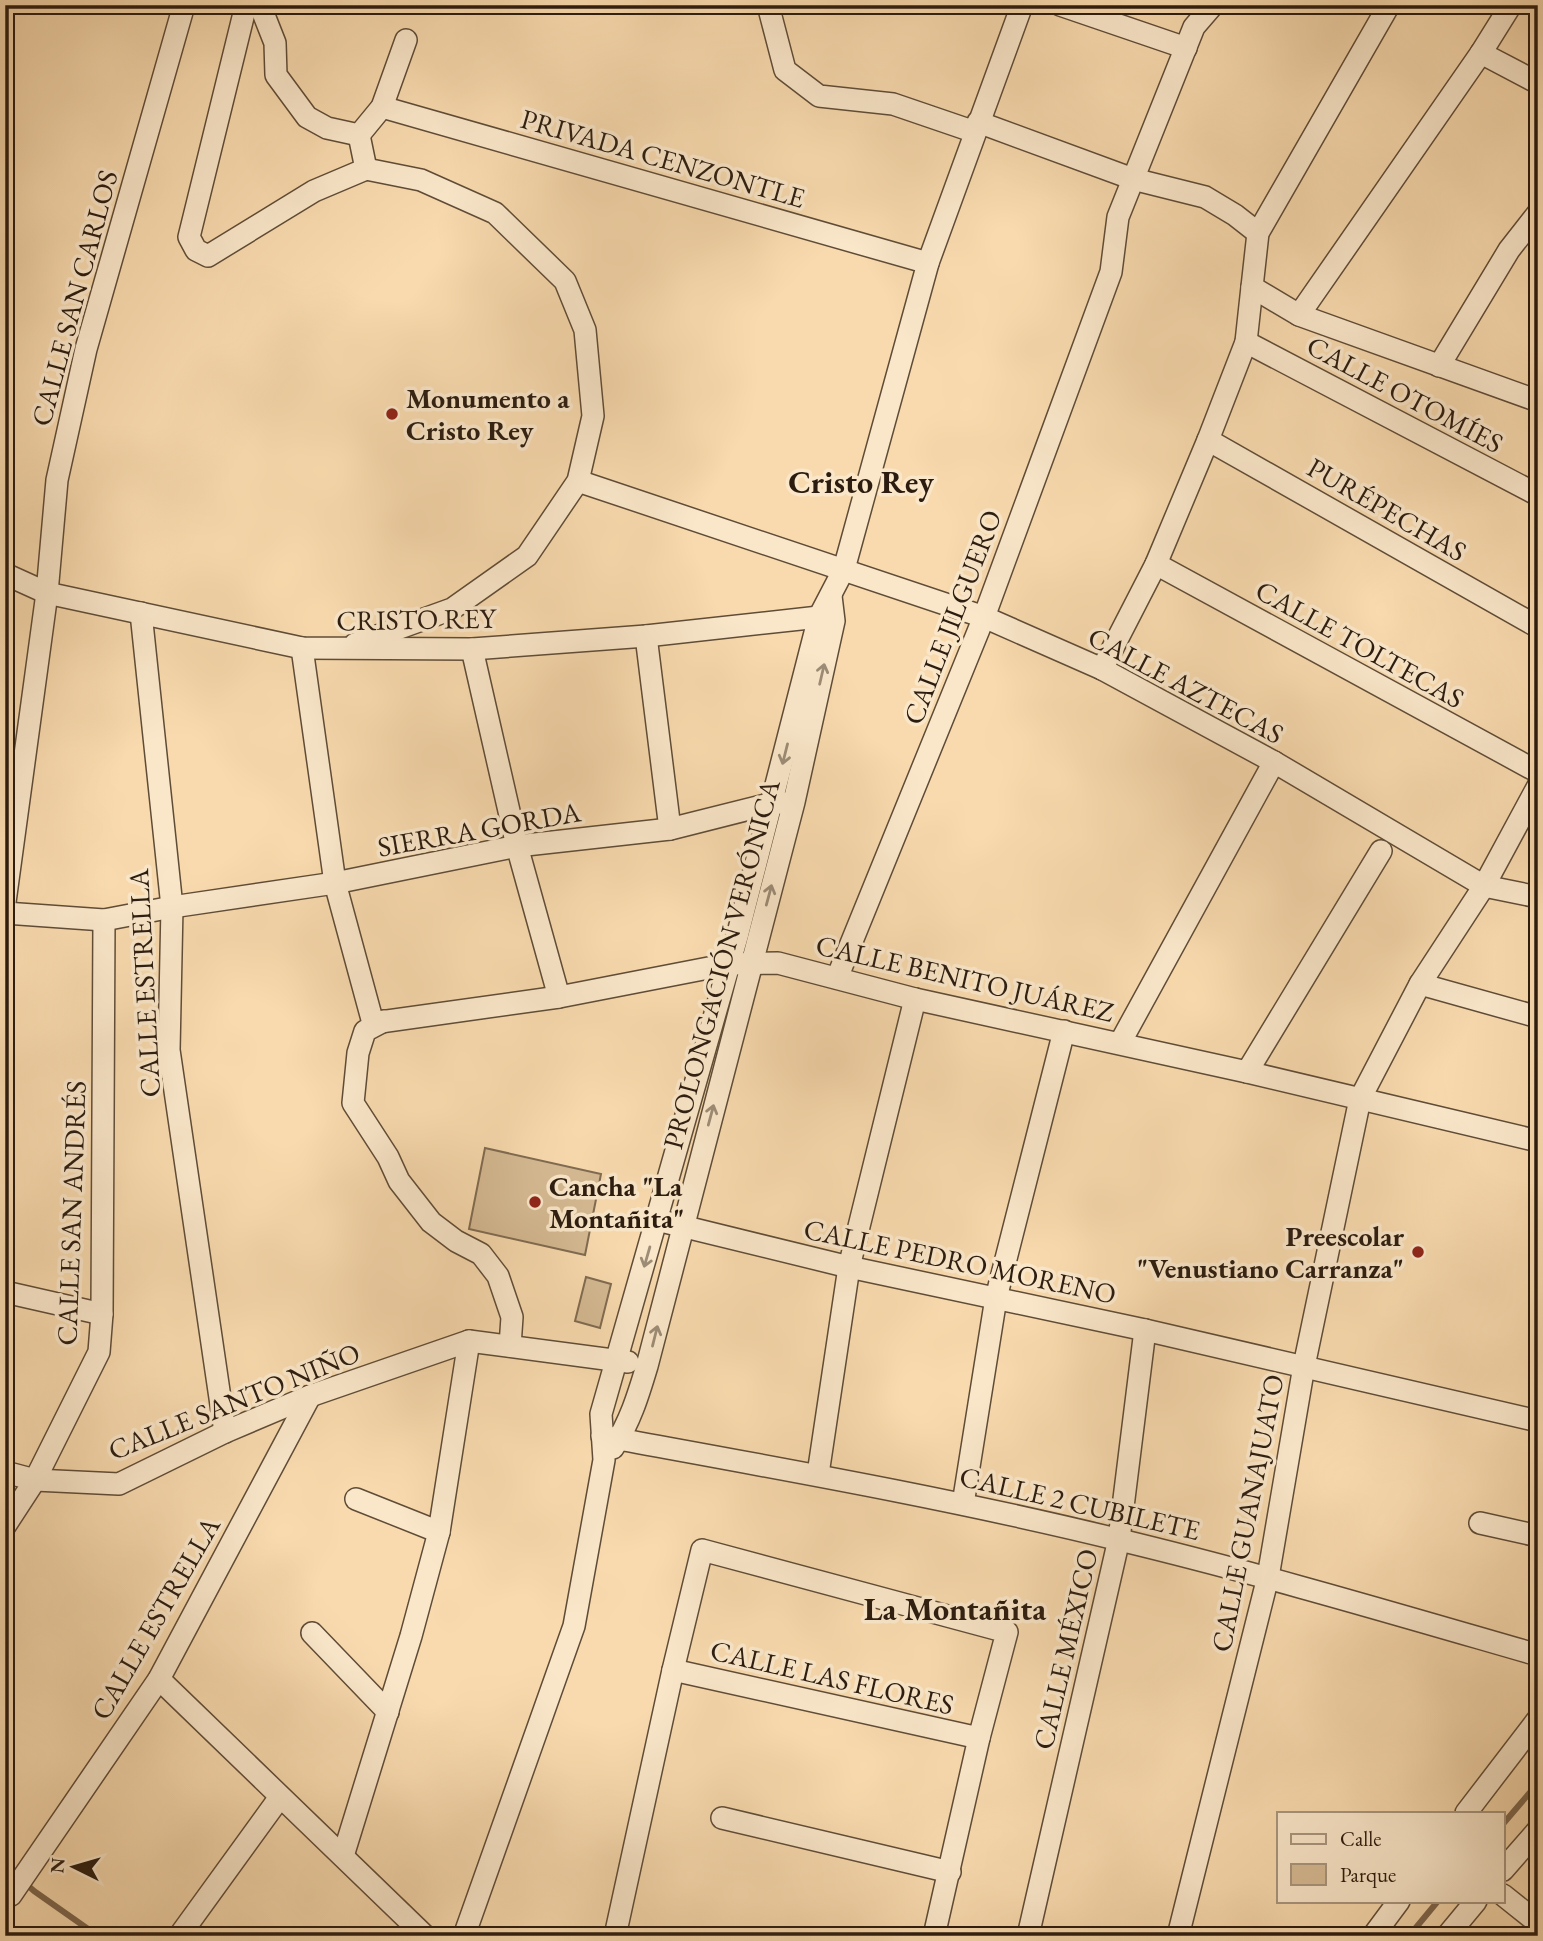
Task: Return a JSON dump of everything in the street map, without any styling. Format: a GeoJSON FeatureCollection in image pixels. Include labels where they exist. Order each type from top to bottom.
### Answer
{"type":"FeatureCollection","features":[{"type":"Feature","properties":{"kind":"street","name":"CALLE SAN CARLOS"},"geometry":{"type":"LineString","coordinates":[[5,902],[47,593],[57,480],[86,349],[184,5]]}},
{"type":"Feature","properties":{"kind":"street"},"geometry":{"type":"LineString","coordinates":[[246,5],[189,237],[196,250],[208,256],[314,191],[366,169],[421,180],[495,213],[565,281],[586,330],[593,416],[578,481],[527,556],[452,608],[345,648]]}},
{"type":"Feature","properties":{"kind":"street"},"geometry":{"type":"LineString","coordinates":[[260,5],[275,43],[276,75],[307,117],[327,128],[359,135]]}},
{"type":"Feature","properties":{"kind":"street"},"geometry":{"type":"LineString","coordinates":[[768,5],[785,70],[819,96],[893,104],[977,127],[1133,179],[1205,197],[1258,233]]}},
{"type":"Feature","properties":{"kind":"street","name":"PROLONGACIÓN VERÓNICA"},"geometry":{"type":"LineString","coordinates":[[464,1936],[574,1626],[604,1460],[610,1437],[635,1407],[647,1366],[751,962],[783,803],[831,596],[844,569],[928,263],[1022,5]]}},
{"type":"Feature","properties":{"kind":"street"},"geometry":{"type":"LineString","coordinates":[[1060,5],[1185,48]]}},
{"type":"Feature","properties":{"kind":"street"},"geometry":{"type":"LineString","coordinates":[[1133,179],[1194,27],[1213,5]]}},
{"type":"Feature","properties":{"kind":"street"},"geometry":{"type":"LineString","coordinates":[[1102,669],[1156,564],[1247,342],[1258,233],[1389,5]]}},
{"type":"Feature","properties":{"kind":"street"},"geometry":{"type":"LineString","coordinates":[[1299,316],[1481,53],[1511,5]]}},
{"type":"Feature","properties":{"kind":"street"},"geometry":{"type":"LineString","coordinates":[[359,135],[382,107],[406,40]]}},
{"type":"Feature","properties":{"kind":"street"},"geometry":{"type":"LineString","coordinates":[[1481,53],[1538,83]]}},
{"type":"Feature","properties":{"kind":"street","name":"PRIVADA CENZONTLE"},"geometry":{"type":"LineString","coordinates":[[382,107],[928,263]]}},
{"type":"Feature","properties":{"kind":"street"},"geometry":{"type":"LineString","coordinates":[[359,135],[366,169]]}},
{"type":"Feature","properties":{"kind":"street","name":"CALLE JILGUERO"},"geometry":{"type":"LineString","coordinates":[[837,978],[984,617],[1111,272],[1118,217],[1133,179]]}},
{"type":"Feature","properties":{"kind":"street"},"geometry":{"type":"LineString","coordinates":[[1439,366],[1509,250],[1538,213]]}},
{"type":"Feature","properties":{"kind":"street"},"geometry":{"type":"LineString","coordinates":[[1252,287],[1299,316],[1538,401]]}},
{"type":"Feature","properties":{"kind":"street","name":"CALLE OTOMÍES"},"geometry":{"type":"LineString","coordinates":[[1247,342],[1538,495]]}},
{"type":"Feature","properties":{"kind":"street","name":"PURÉPECHAS"},"geometry":{"type":"LineString","coordinates":[[1208,440],[1538,627]]}},
{"type":"Feature","properties":{"kind":"street","name":"CALLE AZTECAS"},"geometry":{"type":"LineString","coordinates":[[578,481],[984,617],[1102,669],[1274,762],[1484,886],[1538,897]]}},
{"type":"Feature","properties":{"kind":"street","name":"CALLE TOLTECAS"},"geometry":{"type":"LineString","coordinates":[[1156,564],[1538,772]]}},
{"type":"Feature","properties":{"kind":"street","name":"CRISTO REY"},"geometry":{"type":"LineString","coordinates":[[5,574],[47,593],[302,648],[472,649],[827,619]]}},
{"type":"Feature","properties":{"kind":"street","name":"CALLE ESTRELLA"},"geometry":{"type":"LineString","coordinates":[[141,613],[172,907],[169,1050],[225,1432]]}},
{"type":"Feature","properties":{"kind":"street"},"geometry":{"type":"LineString","coordinates":[[646,636],[670,829]]}},
{"type":"Feature","properties":{"kind":"street"},"geometry":{"type":"LineString","coordinates":[[302,648],[335,883],[378,1022],[365,1031],[358,1053],[353,1103],[388,1157],[399,1181],[431,1222],[456,1241],[481,1254],[498,1276],[512,1317],[510,1346]]}},
{"type":"Feature","properties":{"kind":"street"},"geometry":{"type":"LineString","coordinates":[[472,649],[517,846],[559,997]]}},
{"type":"Feature","properties":{"kind":"street"},"geometry":{"type":"LineString","coordinates":[[1120,1043],[1274,762]]}},
{"type":"Feature","properties":{"kind":"street","name":"CALLE GUANAJUATO"},"geometry":{"type":"LineString","coordinates":[[1178,1936],[1268,1577],[1304,1366],[1360,1100],[1420,984],[1484,886],[1538,786]]}},
{"type":"Feature","properties":{"kind":"street","name":"PROLONGACIÓN VERÓNICA"},"geometry":{"type":"LineString","coordinates":[[610,1437],[601,1414],[729,964],[783,803]]}},
{"type":"Feature","properties":{"kind":"street","name":"SIERRA GORDA"},"geometry":{"type":"LineString","coordinates":[[5,914],[104,920],[335,883],[517,846],[670,829],[783,803]]}},
{"type":"Feature","properties":{"kind":"street"},"geometry":{"type":"LineString","coordinates":[[1247,1072],[1381,851]]}},
{"type":"Feature","properties":{"kind":"street","name":"CALLE SAN ANDRÉS"},"geometry":{"type":"LineString","coordinates":[[5,1526],[35,1480],[99,1352],[102,1314],[104,920]]}},
{"type":"Feature","properties":{"kind":"street","name":"CALLE BENITO JUÁREZ"},"geometry":{"type":"LineString","coordinates":[[378,1022],[559,997],[729,964],[778,963],[915,999],[1120,1043],[1538,1141]]}},
{"type":"Feature","properties":{"kind":"street"},"geometry":{"type":"LineString","coordinates":[[1420,984],[1538,1017]]}},
{"type":"Feature","properties":{"kind":"street"},"geometry":{"type":"LineString","coordinates":[[818,1474],[849,1267],[915,999]]}},
{"type":"Feature","properties":{"kind":"street"},"geometry":{"type":"LineString","coordinates":[[963,1504],[996,1298],[1063,1031]]}},
{"type":"Feature","properties":{"kind":"street","name":"CALLE PEDRO MORENO"},"geometry":{"type":"LineString","coordinates":[[657,1220],[849,1267],[1145,1330],[1538,1421]]}},
{"type":"Feature","properties":{"kind":"street"},"geometry":{"type":"LineString","coordinates":[[5,1292],[102,1314]]}},
{"type":"Feature","properties":{"kind":"street","name":"CALLE MÉXICO"},"geometry":{"type":"LineString","coordinates":[[1028,1936],[1119,1539],[1145,1330]]}},
{"type":"Feature","properties":{"kind":"street"},"geometry":{"type":"LineString","coordinates":[[343,1856],[388,1712],[439,1532],[469,1341]]}},
{"type":"Feature","properties":{"kind":"street","name":"CALLE SANTO NIÑO"},"geometry":{"type":"LineString","coordinates":[[5,1472],[35,1480],[119,1484],[225,1432],[310,1396],[469,1341],[617,1359],[647,1366]]}},
{"type":"Feature","properties":{"kind":"street","name":"CALLE ESTRELLA"},"geometry":{"type":"LineString","coordinates":[[11,1893],[159,1679],[310,1396]]}},
{"type":"Feature","properties":{"kind":"street","name":"CALLE 2 CUBILETE"},"geometry":{"type":"LineString","coordinates":[[610,1437],[818,1474],[1119,1539],[1268,1577],[1538,1655]]}},
{"type":"Feature","properties":{"kind":"street"},"geometry":{"type":"LineString","coordinates":[[356,1499],[439,1532]]}},
{"type":"Feature","properties":{"kind":"street"},"geometry":{"type":"LineString","coordinates":[[1480,1523],[1538,1536]]}},
{"type":"Feature","properties":{"kind":"street"},"geometry":{"type":"LineString","coordinates":[[615,1936],[702,1550],[1007,1632],[979,1738],[934,1936]]}},
{"type":"Feature","properties":{"kind":"street"},"geometry":{"type":"LineString","coordinates":[[312,1633],[388,1712]]}},
{"type":"Feature","properties":{"kind":"street","name":"CALLE LAS FLORES"},"geometry":{"type":"LineString","coordinates":[[673,1670],[979,1738]]}},
{"type":"Feature","properties":{"kind":"street"},"geometry":{"type":"LineString","coordinates":[[159,1679],[425,1936]]}},
{"type":"Feature","properties":{"kind":"street"},"geometry":{"type":"LineString","coordinates":[[1467,1812],[1538,1719]]}},
{"type":"Feature","properties":{"kind":"street"},"geometry":{"type":"LineString","coordinates":[[180,1935],[280,1797]]}},
{"type":"Feature","properties":{"kind":"street"},"geometry":{"type":"LineString","coordinates":[[722,1818],[950,1872]]}},
{"type":"Feature","properties":{"kind":"street"},"geometry":{"type":"LineString","coordinates":[[1504,1869],[1538,1830]]}},
{"type":"Feature","properties":{"kind":"street"},"geometry":{"type":"LineString","coordinates":[[1504,1896],[1538,1923]]}},
{"type":"Feature","properties":{"kind":"street"},"geometry":{"type":"LineString","coordinates":[[1373,1936],[1398,1902]]}},
{"type":"Feature","properties":{"kind":"street"},"geometry":{"type":"LineString","coordinates":[[1447,1936],[1475,1902]]}},
{"type":"Feature","properties":{"kind":"green space","name":"Cancha \"La Montañita\""},"geometry":{"type":"Polygon","coordinates":[[[485,1148],[601,1174],[585,1255],[469,1229],[485,1148]]]}},
{"type":"Feature","properties":{"kind":"green space"},"geometry":{"type":"Polygon","coordinates":[[[586,1277],[611,1284],[600,1328],[575,1321],[586,1277]]]}},
{"type":"Feature","properties":{"kind":"waterway"},"geometry":{"type":"LineString","coordinates":[[1504,1823],[1538,1783]]}},
{"type":"Feature","properties":{"kind":"waterway"},"geometry":{"type":"LineString","coordinates":[[5,1865],[34,1891],[98,1936]]}},
{"type":"Feature","properties":{"kind":"waterway"},"geometry":{"type":"LineString","coordinates":[[1409,1936],[1437,1902]]}},
{"type":"Feature","properties":{"kind":"place","name":"Monumento a Cristo Rey"},"geometry":{"type":"Point","coordinates":[392,414]}},
{"type":"Feature","properties":{"kind":"place","name":"Cancha \"La Montañita\""},"geometry":{"type":"Point","coordinates":[535,1202]}},
{"type":"Feature","properties":{"kind":"place","name":"Preescolar \"Venustiano Carranza\""},"geometry":{"type":"Point","coordinates":[1418,1252]}},
{"type":"Feature","properties":{"kind":"district","name":"Cristo Rey"},"geometry":{"type":"Point","coordinates":[861,482]}},
{"type":"Feature","properties":{"kind":"district","name":"La Montañita"},"geometry":{"type":"Point","coordinates":[955,1609]}}]}
